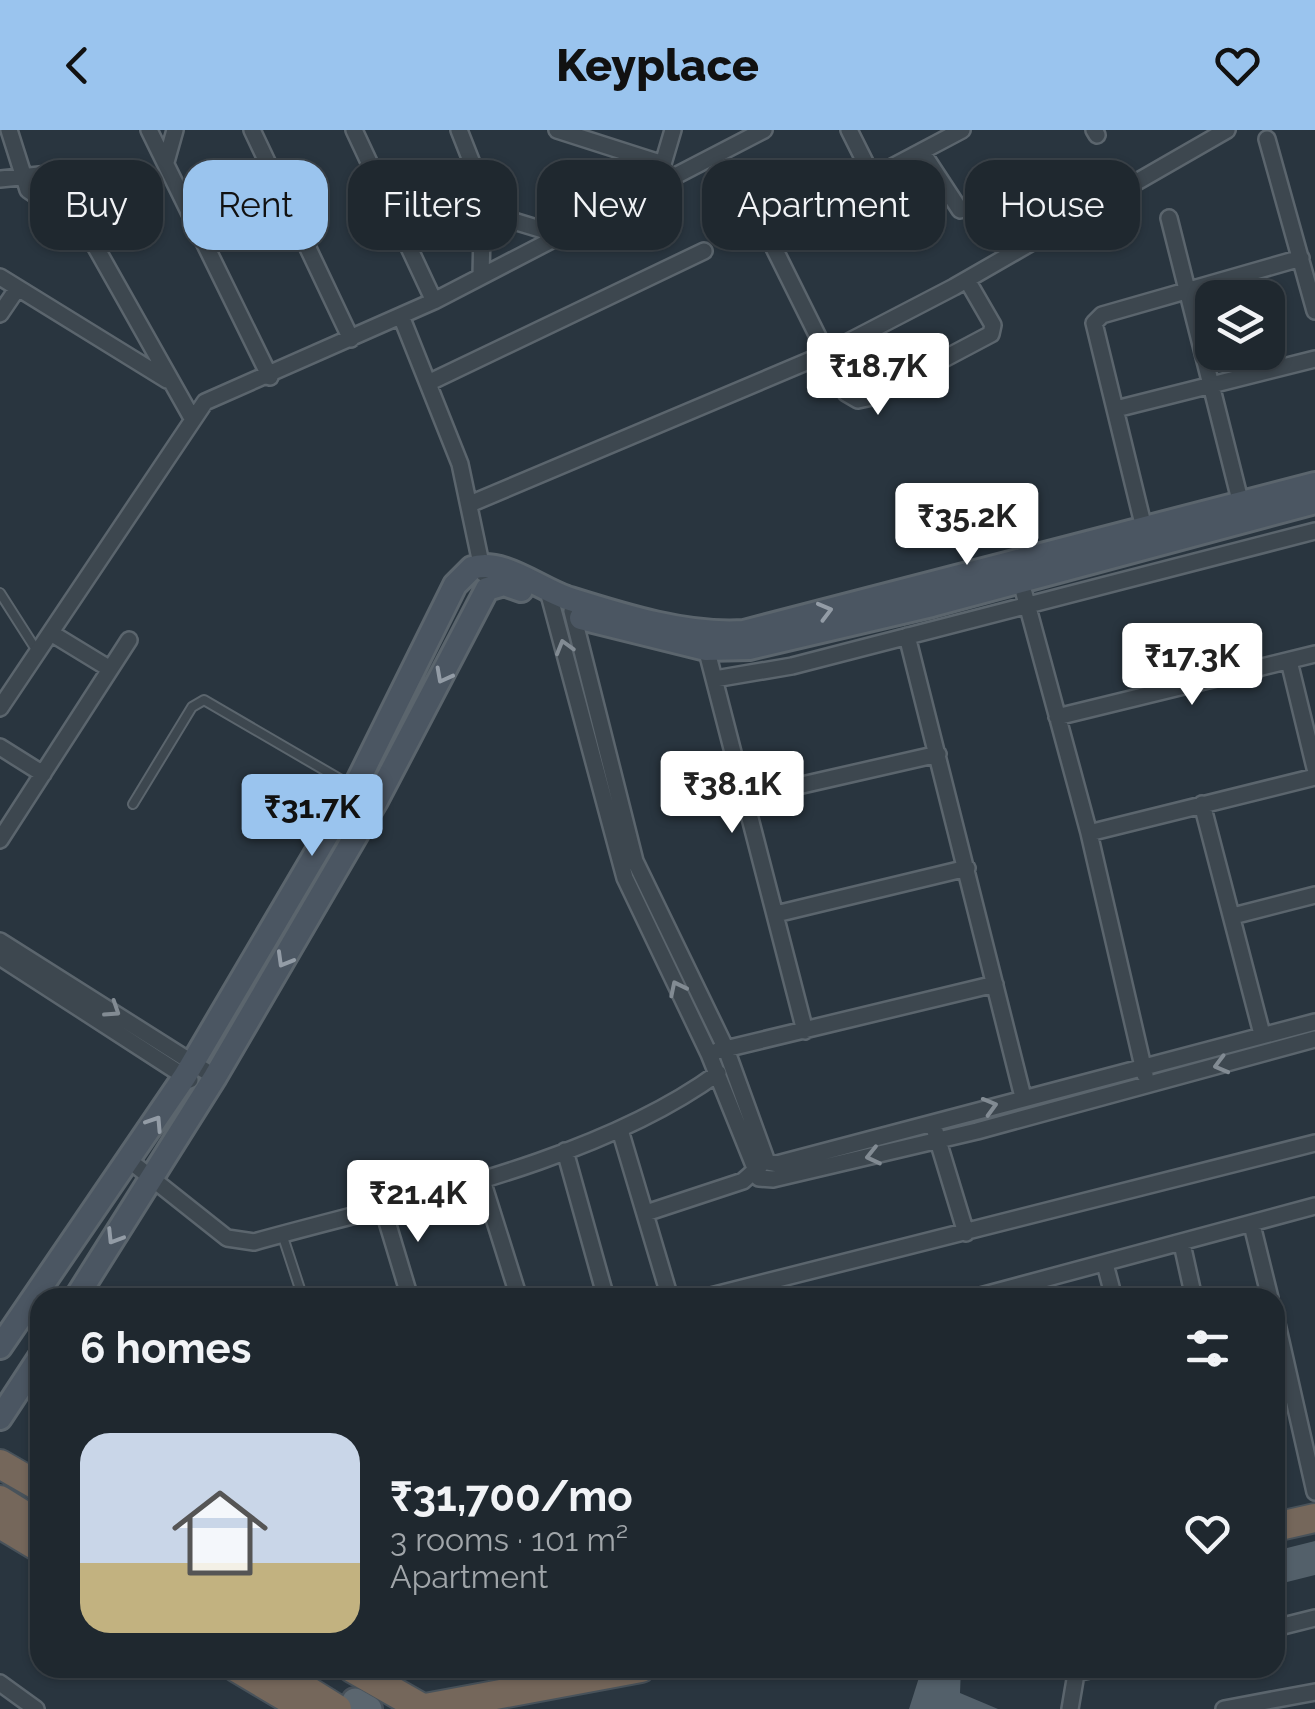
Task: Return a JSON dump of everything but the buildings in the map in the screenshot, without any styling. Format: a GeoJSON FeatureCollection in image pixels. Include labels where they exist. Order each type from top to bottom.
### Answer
{"type":"FeatureCollection","features":[{"type":"Feature","properties":{"kind":"highway"},"geometry":{"type":"LineString","coordinates":[[0,1464],[30,1481]]}},
{"type":"Feature","properties":{"kind":"highway"},"geometry":{"type":"LineString","coordinates":[[0,1482],[30,1500]]}},
{"type":"Feature","properties":{"kind":"highway"},"geometry":{"type":"LineString","coordinates":[[0,1500],[30,1519]]}},
{"type":"Feature","properties":{"kind":"highway"},"geometry":{"type":"LineString","coordinates":[[1285,1525],[1315,1518]]}},
{"type":"Feature","properties":{"kind":"highway"},"geometry":{"type":"LineString","coordinates":[[0,1524],[30,1542]]}},
{"type":"Feature","properties":{"kind":"highway"},"geometry":{"type":"LineString","coordinates":[[254,1678],[306,1709]]}},
{"type":"Feature","properties":{"kind":"highway"},"geometry":{"type":"LineString","coordinates":[[292,1678],[354,1706]]}},
{"type":"Feature","properties":{"kind":"highway"},"geometry":{"type":"LineString","coordinates":[[315,1678],[354,1706]]}},
{"type":"Feature","properties":{"kind":"highway"},"geometry":{"type":"LineString","coordinates":[[369,1678],[422,1709],[549,1678]]}},
{"type":"Feature","properties":{"kind":"street"},"geometry":{"type":"LineString","coordinates":[[8,130],[21,177],[30,189]]}},
{"type":"Feature","properties":{"kind":"street"},"geometry":{"type":"LineString","coordinates":[[148,130],[270,377]]}},
{"type":"Feature","properties":{"kind":"street"},"geometry":{"type":"LineString","coordinates":[[166,162],[175,130]]}},
{"type":"Feature","properties":{"kind":"street"},"geometry":{"type":"LineString","coordinates":[[252,130],[350,339]]}},
{"type":"Feature","properties":{"kind":"street"},"geometry":{"type":"LineString","coordinates":[[354,130],[434,301]]}},
{"type":"Feature","properties":{"kind":"street"},"geometry":{"type":"LineString","coordinates":[[460,130],[473,160]]}},
{"type":"Feature","properties":{"kind":"street"},"geometry":{"type":"LineString","coordinates":[[557,130],[651,160]]}},
{"type":"Feature","properties":{"kind":"street"},"geometry":{"type":"LineString","coordinates":[[664,160],[673,130]]}},
{"type":"Feature","properties":{"kind":"street"},"geometry":{"type":"LineString","coordinates":[[682,174],[764,130]]}},
{"type":"Feature","properties":{"kind":"street"},"geometry":{"type":"LineString","coordinates":[[848,130],[864,160]]}},
{"type":"Feature","properties":{"kind":"street"},"geometry":{"type":"LineString","coordinates":[[907,160],[962,130]]}},
{"type":"Feature","properties":{"kind":"street"},"geometry":{"type":"LineString","coordinates":[[470,504],[825,354],[967,280],[1227,130]]}},
{"type":"Feature","properties":{"kind":"street"},"geometry":{"type":"LineString","coordinates":[[1267,139],[1315,312]]}},
{"type":"Feature","properties":{"kind":"street"},"geometry":{"type":"LineString","coordinates":[[922,152],[960,210]]}},
{"type":"Feature","properties":{"kind":"street"},"geometry":{"type":"LineString","coordinates":[[0,180],[30,177]]}},
{"type":"Feature","properties":{"kind":"street"},"geometry":{"type":"LineString","coordinates":[[1170,218],[1241,504]]}},
{"type":"Feature","properties":{"kind":"street"},"geometry":{"type":"LineString","coordinates":[[0,708],[192,418],[220,392],[270,377],[537,249]]}},
{"type":"Feature","properties":{"kind":"street"},"geometry":{"type":"LineString","coordinates":[[98,250],[167,380],[192,418]]}},
{"type":"Feature","properties":{"kind":"street"},"geometry":{"type":"LineString","coordinates":[[482,276],[483,250]]}},
{"type":"Feature","properties":{"kind":"street"},"geometry":{"type":"LineString","coordinates":[[775,250],[846,393],[858,400],[872,397],[986,339],[993,324],[967,280]]}},
{"type":"Feature","properties":{"kind":"street"},"geometry":{"type":"LineString","coordinates":[[428,383],[704,252]]}},
{"type":"Feature","properties":{"kind":"street"},"geometry":{"type":"LineString","coordinates":[[1144,528],[1094,323],[1102,316],[1301,258]]}},
{"type":"Feature","properties":{"kind":"street"},"geometry":{"type":"LineString","coordinates":[[0,277],[167,380]]}},
{"type":"Feature","properties":{"kind":"street"},"geometry":{"type":"LineString","coordinates":[[0,314],[17,289]]}},
{"type":"Feature","properties":{"kind":"street"},"geometry":{"type":"LineString","coordinates":[[401,316],[470,504],[487,588]]}},
{"type":"Feature","properties":{"kind":"street"},"geometry":{"type":"LineString","coordinates":[[1116,409],[1315,358]]}},
{"type":"Feature","properties":{"kind":"street"},"geometry":{"type":"LineString","coordinates":[[715,678],[760,674],[907,636],[1144,528],[1315,484]]}},
{"type":"Feature","properties":{"kind":"street"},"geometry":{"type":"LineString","coordinates":[[82,1288],[210,1085],[376,801],[487,588],[495,584],[514,586],[560,603],[704,640],[792,639],[1315,502]]}},
{"type":"Feature","properties":{"kind":"street"},"geometry":{"type":"LineString","coordinates":[[1020,582],[1315,532]]}},
{"type":"Feature","properties":{"kind":"street"},"geometry":{"type":"LineString","coordinates":[[41,1288],[189,1070],[355,787],[455,586],[463,574],[482,565],[496,566],[560,603],[635,861],[726,1048],[764,1160],[755,1175]]}},
{"type":"Feature","properties":{"kind":"street"},"geometry":{"type":"LineString","coordinates":[[1020,582],[1089,833],[1147,1084]]}},
{"type":"Feature","properties":{"kind":"street"},"geometry":{"type":"LineString","coordinates":[[560,603],[625,878],[718,1073],[755,1175]]}},
{"type":"Feature","properties":{"kind":"street"},"geometry":{"type":"LineString","coordinates":[[52,632],[110,669]]}},
{"type":"Feature","properties":{"kind":"street"},"geometry":{"type":"LineString","coordinates":[[907,636],[1023,1097]]}},
{"type":"Feature","properties":{"kind":"street"},"geometry":{"type":"LineString","coordinates":[[0,840],[129,640]]}},
{"type":"Feature","properties":{"kind":"street"},"geometry":{"type":"LineString","coordinates":[[704,640],[806,1031]]}},
{"type":"Feature","properties":{"kind":"street"},"geometry":{"type":"LineString","coordinates":[[1057,717],[1315,654]]}},
{"type":"Feature","properties":{"kind":"street"},"geometry":{"type":"LineString","coordinates":[[1288,661],[1315,768]]}},
{"type":"Feature","properties":{"kind":"street"},"geometry":{"type":"LineString","coordinates":[[0,747],[43,774]]}},
{"type":"Feature","properties":{"kind":"street"},"geometry":{"type":"LineString","coordinates":[[744,798],[938,754]]}},
{"type":"Feature","properties":{"kind":"street"},"geometry":{"type":"LineString","coordinates":[[1089,833],[1315,777]]}},
{"type":"Feature","properties":{"kind":"street"},"geometry":{"type":"LineString","coordinates":[[1202,804],[1262,1034]]}},
{"type":"Feature","properties":{"kind":"street"},"geometry":{"type":"LineString","coordinates":[[776,914],[967,868]]}},
{"type":"Feature","properties":{"kind":"street"},"geometry":{"type":"LineString","coordinates":[[1232,916],[1315,895]]}},
{"type":"Feature","properties":{"kind":"street"},"geometry":{"type":"LineString","coordinates":[[0,940],[210,1085]]}},
{"type":"Feature","properties":{"kind":"street"},"geometry":{"type":"LineString","coordinates":[[0,957],[189,1070]]}},
{"type":"Feature","properties":{"kind":"street"},"geometry":{"type":"LineString","coordinates":[[709,1054],[995,984]]}},
{"type":"Feature","properties":{"kind":"street"},"geometry":{"type":"LineString","coordinates":[[764,1160],[777,1164],[1315,1022]]}},
{"type":"Feature","properties":{"kind":"street"},"geometry":{"type":"LineString","coordinates":[[646,1213],[755,1175],[772,1180],[938,1141],[1315,1040]]}},
{"type":"Feature","properties":{"kind":"street"},"geometry":{"type":"LineString","coordinates":[[130,1161],[227,1238],[245,1243],[565,1151],[674,1104],[718,1073]]}},
{"type":"Feature","properties":{"kind":"street"},"geometry":{"type":"LineString","coordinates":[[932,1122],[966,1233]]}},
{"type":"Feature","properties":{"kind":"street"},"geometry":{"type":"LineString","coordinates":[[620,1130],[667,1288]]}},
{"type":"Feature","properties":{"kind":"street"},"geometry":{"type":"LineString","coordinates":[[743,1288],[1315,1143]]}},
{"type":"Feature","properties":{"kind":"street"},"geometry":{"type":"LineString","coordinates":[[565,1151],[603,1288]]}},
{"type":"Feature","properties":{"kind":"street"},"geometry":{"type":"LineString","coordinates":[[482,1176],[516,1288]]}},
{"type":"Feature","properties":{"kind":"street"},"geometry":{"type":"LineString","coordinates":[[382,1205],[407,1288]]}},
{"type":"Feature","properties":{"kind":"street"},"geometry":{"type":"LineString","coordinates":[[1021,1288],[1315,1206]]}},
{"type":"Feature","properties":{"kind":"street"},"geometry":{"type":"LineString","coordinates":[[1252,1225],[1268,1288]]}},
{"type":"Feature","properties":{"kind":"street"},"geometry":{"type":"LineString","coordinates":[[1182,1244],[1192,1288]]}},
{"type":"Feature","properties":{"kind":"street"},"geometry":{"type":"LineString","coordinates":[[1104,1264],[1111,1288]]}},
{"type":"Feature","properties":{"kind":"street"},"geometry":{"type":"LineString","coordinates":[[1046,1280],[1048,1288]]}},
{"type":"Feature","properties":{"kind":"street"},"geometry":{"type":"LineString","coordinates":[[30,1304],[2,1344],[30,1356]]}},
{"type":"Feature","properties":{"kind":"street"},"geometry":{"type":"LineString","coordinates":[[1285,1359],[1315,1492]]}},
{"type":"Feature","properties":{"kind":"street"},"geometry":{"type":"LineString","coordinates":[[0,1418],[30,1371]]}},
{"type":"Feature","properties":{"kind":"street"},"geometry":{"type":"LineString","coordinates":[[1285,1626],[1315,1618]]}},
{"type":"Feature","properties":{"kind":"street"},"geometry":{"type":"LineString","coordinates":[[1070,1709],[1075,1678]]}},
{"type":"Feature","properties":{"kind":"street"},"geometry":{"type":"LineString","coordinates":[[0,1682],[36,1709]]}},
{"type":"Feature","properties":{"kind":"street"},"geometry":{"type":"LineString","coordinates":[[1224,1709],[1315,1692]]}},
{"type":"Feature","properties":{"kind":"lane"},"geometry":{"type":"LineString","coordinates":[[0,593],[36,651]]}},
{"type":"Feature","properties":{"kind":"lane"},"geometry":{"type":"LineString","coordinates":[[133,804],[192,706],[204,700],[376,801]]}},
{"type":"Feature","properties":{"kind":"lane"},"geometry":{"type":"LineString","coordinates":[[282,1234],[300,1288]]}}]}
